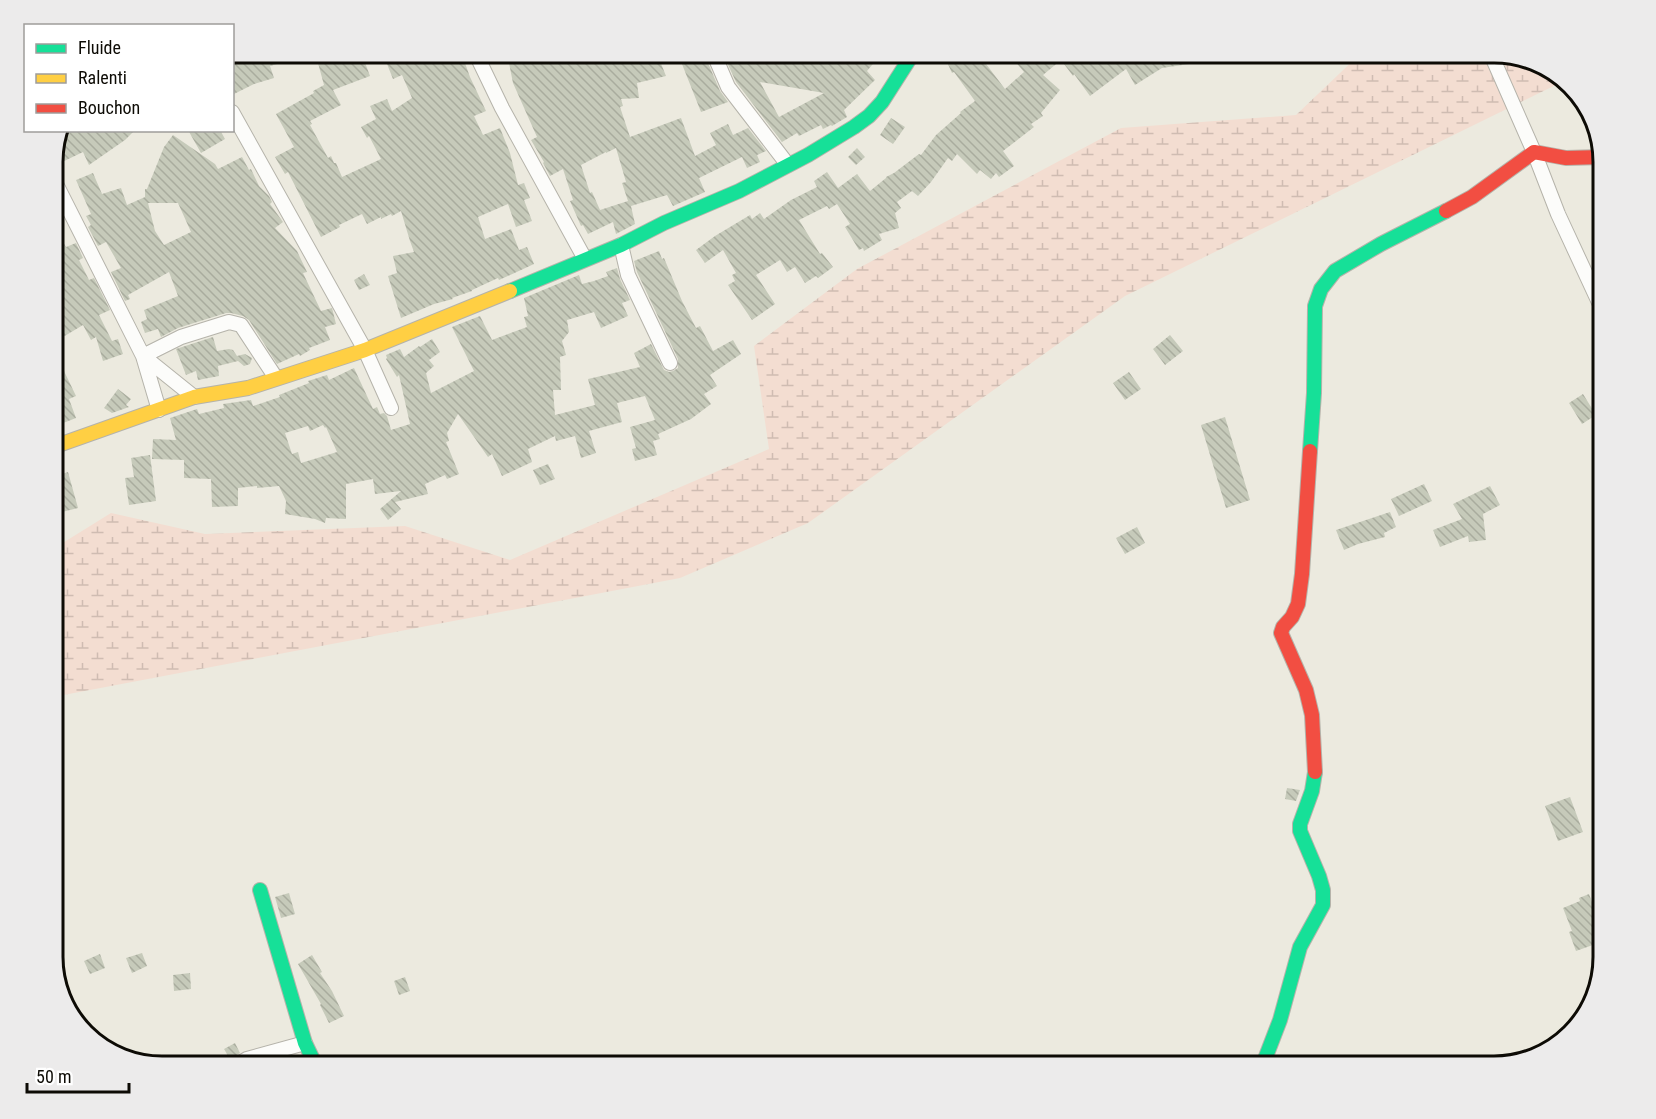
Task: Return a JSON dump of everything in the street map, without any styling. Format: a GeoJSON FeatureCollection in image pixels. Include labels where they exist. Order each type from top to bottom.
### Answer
{"type":"FeatureCollection","features":[{"type":"Feature","properties":{"kind":"street"},"geometry":{"type":"LineString","coordinates":[[480,63],[502,108],[585,259]]}},
{"type":"Feature","properties":{"kind":"street"},"geometry":{"type":"LineString","coordinates":[[718,63],[728,87],[788,165]]}},
{"type":"Feature","properties":{"kind":"street"},"geometry":{"type":"LineString","coordinates":[[63,444],[194,397],[248,388],[365,350],[621,245],[664,223],[739,191],[839,137],[869,116],[888,93],[907,63]]}},
{"type":"Feature","properties":{"kind":"street"},"geometry":{"type":"LineString","coordinates":[[1495,63],[1558,214],[1593,288]]}},
{"type":"Feature","properties":{"kind":"street"},"geometry":{"type":"LineString","coordinates":[[234,116],[365,350],[391,408]]}},
{"type":"Feature","properties":{"kind":"street"},"geometry":{"type":"LineString","coordinates":[[1267,1056],[1280,1020],[1300,946],[1323,905],[1323,890],[1319,876],[1300,831],[1315,772],[1312,715],[1306,690],[1281,633],[1298,604],[1302,574],[1314,393],[1315,306],[1321,289],[1335,271],[1381,244],[1473,197],[1534,152],[1566,158],[1593,157]]}},
{"type":"Feature","properties":{"kind":"street"},"geometry":{"type":"LineString","coordinates":[[63,198],[143,356],[159,410]]}},
{"type":"Feature","properties":{"kind":"street"},"geometry":{"type":"LineString","coordinates":[[621,245],[628,275],[670,363]]}},
{"type":"Feature","properties":{"kind":"street"},"geometry":{"type":"LineString","coordinates":[[143,356],[181,337],[229,322],[241,325],[276,378]]}},
{"type":"Feature","properties":{"kind":"street"},"geometry":{"type":"LineString","coordinates":[[143,356],[194,397]]}},
{"type":"Feature","properties":{"kind":"street"},"geometry":{"type":"LineString","coordinates":[[260,890],[305,1043],[311,1056]]}},
{"type":"Feature","properties":{"kind":"street"},"geometry":{"type":"LineString","coordinates":[[258,1056],[305,1043]]}},
{"type":"Feature","properties":{"kind":"green space"},"geometry":{"type":"Polygon","coordinates":[[[1351,63],[1513,65],[1538,73],[1555,85],[1125,296],[808,523],[680,578],[63,695],[63,543],[111,513],[205,534],[405,526],[510,560],[769,449],[754,346],[857,269],[1121,128],[1296,115],[1351,63]]]}},
{"type":"Feature","properties":{"kind":"building"},"geometry":{"type":"Polygon","coordinates":[[[234,63],[281,63],[270,66],[274,78],[254,84],[234,94],[234,63]]]}},
{"type":"Feature","properties":{"kind":"building"},"geometry":{"type":"Polygon","coordinates":[[[318,63],[365,63],[370,76],[333,90],[341,105],[310,121],[328,158],[331,156],[342,177],[381,159],[369,136],[367,138],[361,127],[376,119],[370,106],[387,99],[392,111],[412,98],[402,75],[393,79],[387,63],[465,63],[486,111],[474,116],[483,135],[500,128],[510,153],[518,185],[524,183],[530,198],[524,200],[532,221],[516,227],[508,204],[478,217],[485,239],[511,229],[519,250],[527,247],[534,264],[453,299],[434,304],[401,318],[388,276],[397,273],[393,256],[414,252],[401,211],[367,224],[362,214],[321,237],[288,172],[285,174],[275,157],[294,147],[276,114],[324,85],[318,63]]]}},
{"type":"Feature","properties":{"kind":"building"},"geometry":{"type":"Polygon","coordinates":[[[509,63],[661,63],[666,76],[637,83],[639,98],[621,99],[623,106],[620,107],[630,137],[681,118],[695,156],[716,145],[710,133],[728,124],[733,135],[748,128],[766,151],[757,155],[760,162],[747,168],[742,157],[699,178],[705,192],[673,206],[667,195],[631,206],[635,224],[616,234],[613,222],[588,234],[583,225],[581,226],[570,201],[573,200],[563,169],[550,176],[531,140],[537,137],[513,83],[509,63]],[[616,148],[581,165],[590,193],[592,192],[600,210],[628,201],[622,183],[626,182],[616,148]]]}},
{"type":"Feature","properties":{"kind":"building"},"geometry":{"type":"Polygon","coordinates":[[[682,63],[708,63],[720,91],[728,102],[701,112],[682,63]]]}},
{"type":"Feature","properties":{"kind":"building"},"geometry":{"type":"Polygon","coordinates":[[[727,63],[874,63],[867,71],[875,80],[844,110],[847,117],[823,129],[821,125],[799,136],[797,133],[782,142],[736,82],[727,63]],[[760,82],[779,117],[824,93],[760,82]]]}},
{"type":"Feature","properties":{"kind":"building"},"geometry":{"type":"Polygon","coordinates":[[[947,63],[985,63],[1005,89],[1024,72],[1016,63],[1057,63],[1043,75],[1060,90],[1041,113],[1043,116],[1031,124],[1034,127],[1003,151],[1014,166],[999,177],[996,173],[991,179],[980,170],[977,174],[957,154],[952,161],[948,158],[918,196],[912,191],[897,202],[901,208],[895,213],[899,228],[879,234],[882,240],[864,251],[863,248],[859,250],[845,227],[850,224],[837,204],[829,209],[827,206],[799,220],[820,254],[822,253],[833,267],[818,278],[816,276],[805,283],[795,267],[787,272],[780,260],[756,275],[775,304],[752,320],[728,285],[735,281],[732,275],[736,273],[723,250],[705,263],[696,250],[750,215],[752,219],[760,213],[764,219],[791,200],[817,187],[814,181],[827,172],[838,188],[857,174],[870,191],[886,177],[919,154],[921,155],[936,135],[975,101],[954,72],[952,73],[947,63]]]}},
{"type":"Feature","properties":{"kind":"building"},"geometry":{"type":"Polygon","coordinates":[[[1063,63],[1191,63],[1162,68],[1135,85],[1126,69],[1090,96],[1074,74],[1073,76],[1063,63]]]}},
{"type":"Feature","properties":{"kind":"building"},"geometry":{"type":"Polygon","coordinates":[[[891,118],[905,127],[893,144],[880,135],[891,118]]]}},
{"type":"Feature","properties":{"kind":"building"},"geometry":{"type":"Polygon","coordinates":[[[68,132],[133,132],[89,165],[83,152],[63,162],[68,132]]]}},
{"type":"Feature","properties":{"kind":"building"},"geometry":{"type":"Polygon","coordinates":[[[189,132],[221,132],[225,139],[201,153],[189,132]]]}},
{"type":"Feature","properties":{"kind":"building"},"geometry":{"type":"Polygon","coordinates":[[[173,135],[215,164],[218,169],[242,157],[259,186],[269,196],[272,202],[270,204],[283,222],[275,228],[297,251],[307,272],[303,273],[321,311],[332,308],[336,324],[325,327],[330,340],[309,348],[310,350],[300,356],[299,354],[277,364],[249,320],[231,313],[178,328],[161,337],[158,329],[145,333],[141,322],[147,319],[144,310],[178,296],[169,272],[128,295],[130,299],[125,301],[111,272],[121,268],[106,242],[98,246],[88,227],[91,225],[86,216],[91,214],[76,180],[93,173],[102,194],[121,188],[127,205],[145,197],[145,189],[147,189],[164,147],[173,135]],[[148,203],[155,231],[164,245],[191,232],[178,203],[148,203]]]}},
{"type":"Feature","properties":{"kind":"building"},"geometry":{"type":"Polygon","coordinates":[[[857,148],[865,157],[856,165],[848,157],[857,148]]]}},
{"type":"Feature","properties":{"kind":"building"},"geometry":{"type":"Polygon","coordinates":[[[63,242],[66,247],[76,243],[83,258],[79,260],[89,280],[94,278],[110,310],[99,315],[112,341],[118,339],[123,354],[103,361],[96,337],[91,340],[83,325],[63,337],[63,242]]]}},
{"type":"Feature","properties":{"kind":"building"},"geometry":{"type":"Polygon","coordinates":[[[659,251],[696,328],[700,326],[713,351],[733,340],[741,354],[710,375],[717,386],[704,394],[711,404],[691,419],[658,434],[660,439],[653,441],[657,455],[635,461],[632,449],[636,448],[630,427],[655,420],[645,396],[617,403],[622,422],[589,431],[596,453],[581,458],[575,436],[556,441],[555,436],[528,449],[532,462],[502,476],[492,454],[488,457],[458,414],[447,433],[449,441],[446,442],[459,474],[447,479],[445,475],[425,484],[428,494],[395,502],[401,509],[388,520],[380,509],[401,491],[375,494],[373,479],[346,484],[346,519],[326,518],[325,523],[285,514],[286,501],[279,486],[238,488],[238,506],[212,507],[211,479],[184,478],[184,460],[152,459],[153,439],[176,440],[170,418],[197,409],[199,414],[224,408],[223,404],[251,400],[253,406],[280,397],[279,395],[309,383],[308,381],[327,375],[329,380],[354,368],[373,409],[377,407],[380,414],[384,413],[387,416],[391,430],[410,424],[399,375],[397,377],[386,355],[400,349],[404,357],[432,339],[440,352],[429,360],[434,366],[426,373],[431,393],[474,371],[452,327],[480,316],[492,340],[527,327],[524,317],[528,316],[524,298],[579,275],[582,284],[594,281],[608,276],[606,272],[617,268],[630,300],[622,303],[628,316],[601,328],[594,312],[567,320],[569,332],[562,341],[566,355],[560,357],[561,390],[553,390],[555,415],[595,405],[588,379],[640,367],[634,353],[651,344],[664,370],[669,372],[678,368],[678,359],[634,261],[659,251]],[[323,425],[310,431],[308,426],[285,433],[292,454],[298,452],[301,463],[337,452],[323,425]]]}},
{"type":"Feature","properties":{"kind":"building"},"geometry":{"type":"Polygon","coordinates":[[[364,274],[370,285],[359,290],[354,280],[364,274]]]}},
{"type":"Feature","properties":{"kind":"building"},"geometry":{"type":"Polygon","coordinates":[[[1170,335],[1183,351],[1165,365],[1153,349],[1170,335]]]}},
{"type":"Feature","properties":{"kind":"building"},"geometry":{"type":"Polygon","coordinates":[[[213,337],[217,351],[229,349],[233,350],[237,356],[245,354],[252,358],[250,364],[244,366],[238,361],[218,366],[219,376],[198,380],[196,371],[186,375],[176,349],[213,337]]]}},
{"type":"Feature","properties":{"kind":"building"},"geometry":{"type":"Polygon","coordinates":[[[63,372],[76,396],[69,399],[76,418],[63,423],[63,372]]]}},
{"type":"Feature","properties":{"kind":"building"},"geometry":{"type":"Polygon","coordinates":[[[1129,372],[1141,389],[1125,400],[1113,383],[1129,372]]]}},
{"type":"Feature","properties":{"kind":"building"},"geometry":{"type":"Polygon","coordinates":[[[118,389],[131,399],[126,405],[129,407],[112,413],[104,408],[118,389]]]}},
{"type":"Feature","properties":{"kind":"building"},"geometry":{"type":"Polygon","coordinates":[[[1583,394],[1593,410],[1593,417],[1582,424],[1569,403],[1583,394]]]}},
{"type":"Feature","properties":{"kind":"building"},"geometry":{"type":"Polygon","coordinates":[[[1225,417],[1250,500],[1226,508],[1201,425],[1225,417]]]}},
{"type":"Feature","properties":{"kind":"building"},"geometry":{"type":"Polygon","coordinates":[[[150,455],[156,501],[129,505],[125,478],[134,477],[131,458],[150,455]]]}},
{"type":"Feature","properties":{"kind":"building"},"geometry":{"type":"Polygon","coordinates":[[[548,464],[555,479],[540,485],[533,470],[548,464]]]}},
{"type":"Feature","properties":{"kind":"building"},"geometry":{"type":"Polygon","coordinates":[[[68,472],[78,508],[63,512],[63,474],[68,472]]]}},
{"type":"Feature","properties":{"kind":"building"},"geometry":{"type":"Polygon","coordinates":[[[1424,484],[1432,501],[1399,516],[1391,499],[1424,484]]]}},
{"type":"Feature","properties":{"kind":"building"},"geometry":{"type":"Polygon","coordinates":[[[1490,486],[1500,505],[1483,514],[1486,540],[1469,542],[1468,536],[1440,547],[1433,530],[1462,519],[1453,504],[1490,486]]]}},
{"type":"Feature","properties":{"kind":"building"},"geometry":{"type":"Polygon","coordinates":[[[1390,512],[1396,527],[1384,533],[1385,537],[1344,550],[1336,530],[1390,512]]]}},
{"type":"Feature","properties":{"kind":"building"},"geometry":{"type":"Polygon","coordinates":[[[1137,527],[1145,543],[1125,554],[1116,538],[1137,527]]]}},
{"type":"Feature","properties":{"kind":"building"},"geometry":{"type":"Polygon","coordinates":[[[1287,788],[1300,790],[1296,801],[1285,799],[1287,788]]]}},
{"type":"Feature","properties":{"kind":"building"},"geometry":{"type":"Polygon","coordinates":[[[1570,797],[1583,832],[1558,841],[1545,806],[1570,797]]]}},
{"type":"Feature","properties":{"kind":"building"},"geometry":{"type":"Polygon","coordinates":[[[289,893],[295,914],[281,918],[275,897],[289,893]]]}},
{"type":"Feature","properties":{"kind":"building"},"geometry":{"type":"Polygon","coordinates":[[[1589,894],[1593,905],[1593,945],[1576,951],[1569,932],[1572,931],[1563,908],[1580,901],[1579,898],[1589,894]]]}},
{"type":"Feature","properties":{"kind":"building"},"geometry":{"type":"Polygon","coordinates":[[[142,953],[147,966],[132,973],[126,958],[142,953]]]}},
{"type":"Feature","properties":{"kind":"building"},"geometry":{"type":"Polygon","coordinates":[[[100,954],[105,968],[90,974],[84,961],[100,954]]]}},
{"type":"Feature","properties":{"kind":"building"},"geometry":{"type":"Polygon","coordinates":[[[312,955],[344,1016],[329,1023],[298,964],[312,955]]]}},
{"type":"Feature","properties":{"kind":"building"},"geometry":{"type":"Polygon","coordinates":[[[190,973],[191,989],[174,991],[173,975],[190,973]]]}},
{"type":"Feature","properties":{"kind":"building"},"geometry":{"type":"Polygon","coordinates":[[[405,977],[410,991],[399,995],[394,981],[405,977]]]}},
{"type":"Feature","properties":{"kind":"building"},"geometry":{"type":"Polygon","coordinates":[[[235,1043],[240,1053],[228,1056],[224,1049],[235,1043]]]}},
{"type":"Feature","properties":{"kind":"traffic: fast"},"geometry":{"type":"LineString","coordinates":[[510,291],[621,245],[664,223],[739,191],[808,155],[869,116],[882,102],[907,63]]}},
{"type":"Feature","properties":{"kind":"traffic: fast"},"geometry":{"type":"LineString","coordinates":[[1310,451],[1314,393],[1315,306],[1321,289],[1335,271],[1381,244],[1446,211]]}},
{"type":"Feature","properties":{"kind":"traffic: fast"},"geometry":{"type":"LineString","coordinates":[[1266,1056],[1280,1020],[1300,947],[1323,905],[1323,890],[1319,876],[1300,831],[1315,772]]}},
{"type":"Feature","properties":{"kind":"traffic: fast"},"geometry":{"type":"LineString","coordinates":[[260,890],[305,1043],[311,1056]]}},
{"type":"Feature","properties":{"kind":"traffic: slow"},"geometry":{"type":"LineString","coordinates":[[63,443],[194,397],[248,388],[365,350],[510,291]]}},
{"type":"Feature","properties":{"kind":"traffic: jam"},"geometry":{"type":"LineString","coordinates":[[1446,211],[1472,197],[1534,152],[1566,158],[1593,157]]}},
{"type":"Feature","properties":{"kind":"traffic: jam"},"geometry":{"type":"LineString","coordinates":[[1310,451],[1298,604],[1281,633],[1306,690],[1312,715],[1315,772]]}}]}
